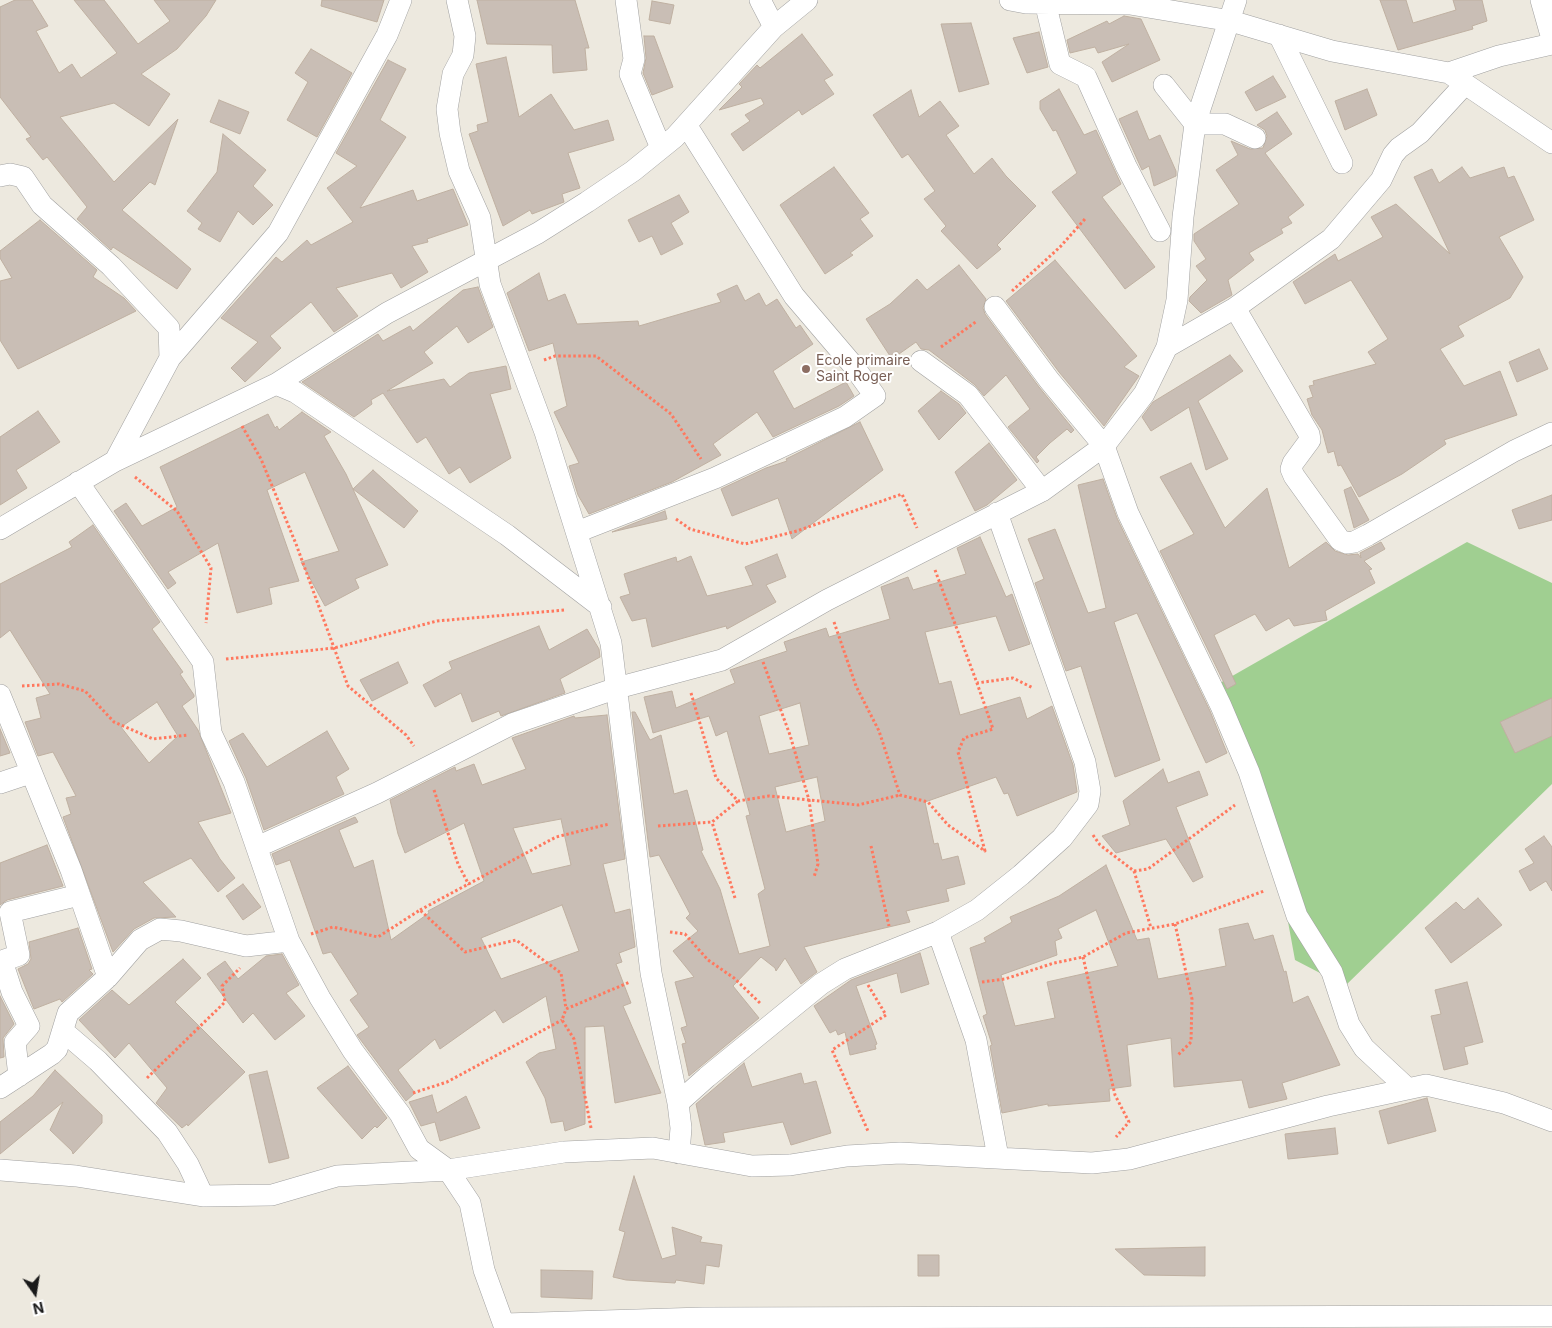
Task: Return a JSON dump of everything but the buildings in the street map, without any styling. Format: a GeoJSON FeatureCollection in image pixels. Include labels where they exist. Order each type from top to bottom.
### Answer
{"type":"FeatureCollection","features":[{"type":"Feature","properties":{"kind":"street"},"geometry":{"type":"LineString","coordinates":[[115,461],[170,358],[278,233],[387,35],[401,0]]}},
{"type":"Feature","properties":{"kind":"street"},"geometry":{"type":"LineString","coordinates":[[456,0],[465,36],[462,55],[453,74],[447,110],[450,133],[459,170],[480,218],[490,284],[545,432],[611,643],[651,973],[678,1103],[681,1128],[680,1154]]}},
{"type":"Feature","properties":{"kind":"street"},"geometry":{"type":"LineString","coordinates":[[626,0],[634,59],[630,74],[661,148]]}},
{"type":"Feature","properties":{"kind":"street"},"geometry":{"type":"LineString","coordinates":[[760,0],[774,27]]}},
{"type":"Feature","properties":{"kind":"street"},"geometry":{"type":"LineString","coordinates":[[0,529],[115,461],[276,384],[387,314],[538,233],[587,202],[633,171],[687,126],[774,27],[807,0]]}},
{"type":"Feature","properties":{"kind":"street"},"geometry":{"type":"LineString","coordinates":[[1010,0],[1026,3],[1130,4],[1231,21],[1332,51],[1457,78],[1552,143]]}},
{"type":"Feature","properties":{"kind":"street"},"geometry":{"type":"LineString","coordinates":[[257,848],[377,793],[512,724],[617,688],[722,660],[827,600],[926,548],[1042,491],[1104,446],[1144,394],[1167,347],[1177,300],[1183,217],[1195,124],[1231,21],[1236,0]]}},
{"type":"Feature","properties":{"kind":"street"},"geometry":{"type":"LineString","coordinates":[[1541,0],[1552,39]]}},
{"type":"Feature","properties":{"kind":"street"},"geometry":{"type":"LineString","coordinates":[[1045,2],[1060,64],[1086,77],[1126,166],[1160,231]]}},
{"type":"Feature","properties":{"kind":"street"},"geometry":{"type":"LineString","coordinates":[[1279,35],[1342,163]]}},
{"type":"Feature","properties":{"kind":"street"},"geometry":{"type":"LineString","coordinates":[[1167,347],[1235,308],[1299,264],[1331,239],[1381,180],[1399,148],[1420,133],[1457,78],[1499,56],[1552,44]]}},
{"type":"Feature","properties":{"kind":"street"},"geometry":{"type":"LineString","coordinates":[[1164,85],[1195,124]]}},
{"type":"Feature","properties":{"kind":"street"},"geometry":{"type":"LineString","coordinates":[[1195,124],[1225,124],[1255,138]]}},
{"type":"Feature","properties":{"kind":"street"},"geometry":{"type":"LineString","coordinates":[[577,532],[714,478],[845,417],[874,396],[852,364],[794,296],[687,126]]}},
{"type":"Feature","properties":{"kind":"street"},"geometry":{"type":"LineString","coordinates":[[0,176],[10,174],[23,177],[42,205],[111,266],[169,328],[170,358]]}},
{"type":"Feature","properties":{"kind":"street"},"geometry":{"type":"LineString","coordinates":[[995,307],[1048,380],[1104,446],[1128,513],[1221,706],[1255,790],[1297,916],[1332,972],[1349,1024],[1364,1048],[1407,1088]]}},
{"type":"Feature","properties":{"kind":"street"},"geometry":{"type":"LineString","coordinates":[[1235,308],[1308,434],[1310,440],[1293,463],[1291,469],[1294,476],[1340,540],[1346,543],[1354,542],[1368,535],[1514,451],[1552,434]]}},
{"type":"Feature","properties":{"kind":"street"},"geometry":{"type":"LineString","coordinates":[[921,361],[968,395],[1042,491]]}},
{"type":"Feature","properties":{"kind":"street"},"geometry":{"type":"LineString","coordinates":[[276,384],[295,392],[507,535],[600,607]]}},
{"type":"Feature","properties":{"kind":"street"},"geometry":{"type":"LineString","coordinates":[[78,482],[203,662],[211,733],[234,782],[289,941],[320,998],[353,1051],[400,1114],[419,1149],[448,1170],[470,1203],[484,1270],[505,1326],[703,1323],[1454,1322],[1552,1316]]}},
{"type":"Feature","properties":{"kind":"street"},"geometry":{"type":"LineString","coordinates":[[678,1103],[821,984],[855,965],[938,932],[976,910],[1022,875],[1062,838],[1088,804],[1090,791],[1085,762],[997,513]]}},
{"type":"Feature","properties":{"kind":"street"},"geometry":{"type":"LineString","coordinates":[[0,695],[79,895],[108,978]]}},
{"type":"Feature","properties":{"kind":"street"},"geometry":{"type":"LineString","coordinates":[[0,783],[30,773]]}},
{"type":"Feature","properties":{"kind":"street"},"geometry":{"type":"LineString","coordinates":[[19,1076],[16,1042],[29,1026],[12,992],[2,962],[19,955],[10,912],[79,895]]}},
{"type":"Feature","properties":{"kind":"street"},"geometry":{"type":"LineString","coordinates":[[0,1088],[52,1054],[56,1049],[68,1013],[108,978],[140,940],[160,929],[181,931],[246,946],[289,941]]}},
{"type":"Feature","properties":{"kind":"street"},"geometry":{"type":"LineString","coordinates":[[938,932],[976,1040],[998,1157]]}},
{"type":"Feature","properties":{"kind":"street"},"geometry":{"type":"LineString","coordinates":[[63,1031],[98,1061],[167,1132],[188,1164],[203,1196]]}},
{"type":"Feature","properties":{"kind":"street"},"geometry":{"type":"LineString","coordinates":[[0,1170],[76,1176],[203,1196],[272,1195],[336,1176],[448,1170],[564,1152],[653,1148],[752,1166],[790,1165],[848,1156],[878,1154],[998,1157],[1092,1163],[1138,1157],[1248,1126],[1407,1088],[1434,1085],[1504,1102],[1552,1121]]}},
{"type":"Feature","properties":{"kind":"path"},"geometry":{"type":"LineString","coordinates":[[521,366],[555,356],[596,356],[671,414],[714,478]]}},
{"type":"Feature","properties":{"kind":"path"},"geometry":{"type":"LineString","coordinates":[[232,406],[260,459],[296,544],[348,686],[406,735],[428,766],[455,856],[470,885]]}},
{"type":"Feature","properties":{"kind":"path"},"geometry":{"type":"LineString","coordinates":[[115,461],[177,511],[211,568],[203,662],[334,648],[437,621],[600,607]]}},
{"type":"Feature","properties":{"kind":"path"},"geometry":{"type":"LineString","coordinates":[[289,941],[333,927],[378,937],[420,910],[470,885],[556,837],[632,823],[712,822],[738,801],[769,796],[858,805],[900,795],[928,802],[948,825],[985,851],[958,752],[964,738],[993,729],[926,548],[902,494],[797,531],[745,544],[690,528],[654,503]]}},
{"type":"Feature","properties":{"kind":"path"},"geometry":{"type":"LineString","coordinates":[[827,600],[856,686],[879,731],[900,795]]}},
{"type":"Feature","properties":{"kind":"path"},"geometry":{"type":"LineString","coordinates":[[755,641],[790,735],[809,800],[818,864],[814,878]]}},
{"type":"Feature","properties":{"kind":"path"},"geometry":{"type":"LineString","coordinates":[[684,670],[716,778],[738,801]]}},
{"type":"Feature","properties":{"kind":"path"},"geometry":{"type":"LineString","coordinates":[[977,683],[1013,678],[1065,704]]}},
{"type":"Feature","properties":{"kind":"path"},"geometry":{"type":"LineString","coordinates":[[20,687],[59,684],[85,691],[114,722],[153,739],[211,733]]}},
{"type":"Feature","properties":{"kind":"path"},"geometry":{"type":"LineString","coordinates":[[1134,872],[1148,869],[1255,790]]}},
{"type":"Feature","properties":{"kind":"path"},"geometry":{"type":"LineString","coordinates":[[1078,817],[1100,845],[1134,872],[1151,928]]}},
{"type":"Feature","properties":{"kind":"path"},"geometry":{"type":"LineString","coordinates":[[712,822],[735,898]]}},
{"type":"Feature","properties":{"kind":"path"},"geometry":{"type":"LineString","coordinates":[[871,846],[894,949]]}},
{"type":"Feature","properties":{"kind":"path"},"geometry":{"type":"LineString","coordinates":[[956,985],[1005,979],[1054,963],[1083,957],[1126,933],[1175,924],[1286,882]]}},
{"type":"Feature","properties":{"kind":"path"},"geometry":{"type":"LineString","coordinates":[[390,1101],[447,1082],[562,1020],[566,1009],[562,974],[516,940],[466,952],[420,910]]}},
{"type":"Feature","properties":{"kind":"path"},"geometry":{"type":"LineString","coordinates":[[1175,924],[1192,999],[1191,1042],[1177,1056]]}},
{"type":"Feature","properties":{"kind":"path"},"geometry":{"type":"LineString","coordinates":[[645,928],[685,934],[708,960],[734,978],[777,1020]]}},
{"type":"Feature","properties":{"kind":"path"},"geometry":{"type":"LineString","coordinates":[[130,1094],[226,1002],[222,986],[242,966],[246,946]]}},
{"type":"Feature","properties":{"kind":"path"},"geometry":{"type":"LineString","coordinates":[[1083,957],[1115,1095],[1129,1122],[1092,1163]]}},
{"type":"Feature","properties":{"kind":"path"},"geometry":{"type":"LineString","coordinates":[[855,965],[886,1015],[832,1050],[878,1154]]}},
{"type":"Feature","properties":{"kind":"path"},"geometry":{"type":"LineString","coordinates":[[566,1009],[651,973]]}},
{"type":"Feature","properties":{"kind":"path"},"geometry":{"type":"LineString","coordinates":[[562,1020],[574,1040],[595,1151]]}},
{"type":"Feature","properties":{"kind":"green space"},"geometry":{"type":"Polygon","coordinates":[[[1467,542],[1552,583],[1552,784],[1345,986],[1295,960],[1263,785],[1220,683],[1467,542]]]}},
{"type":"Feature","properties":{"kind":"place","name":"Ecole primaire Saint Roger"},"geometry":{"type":"Point","coordinates":[806,369]}}]}
